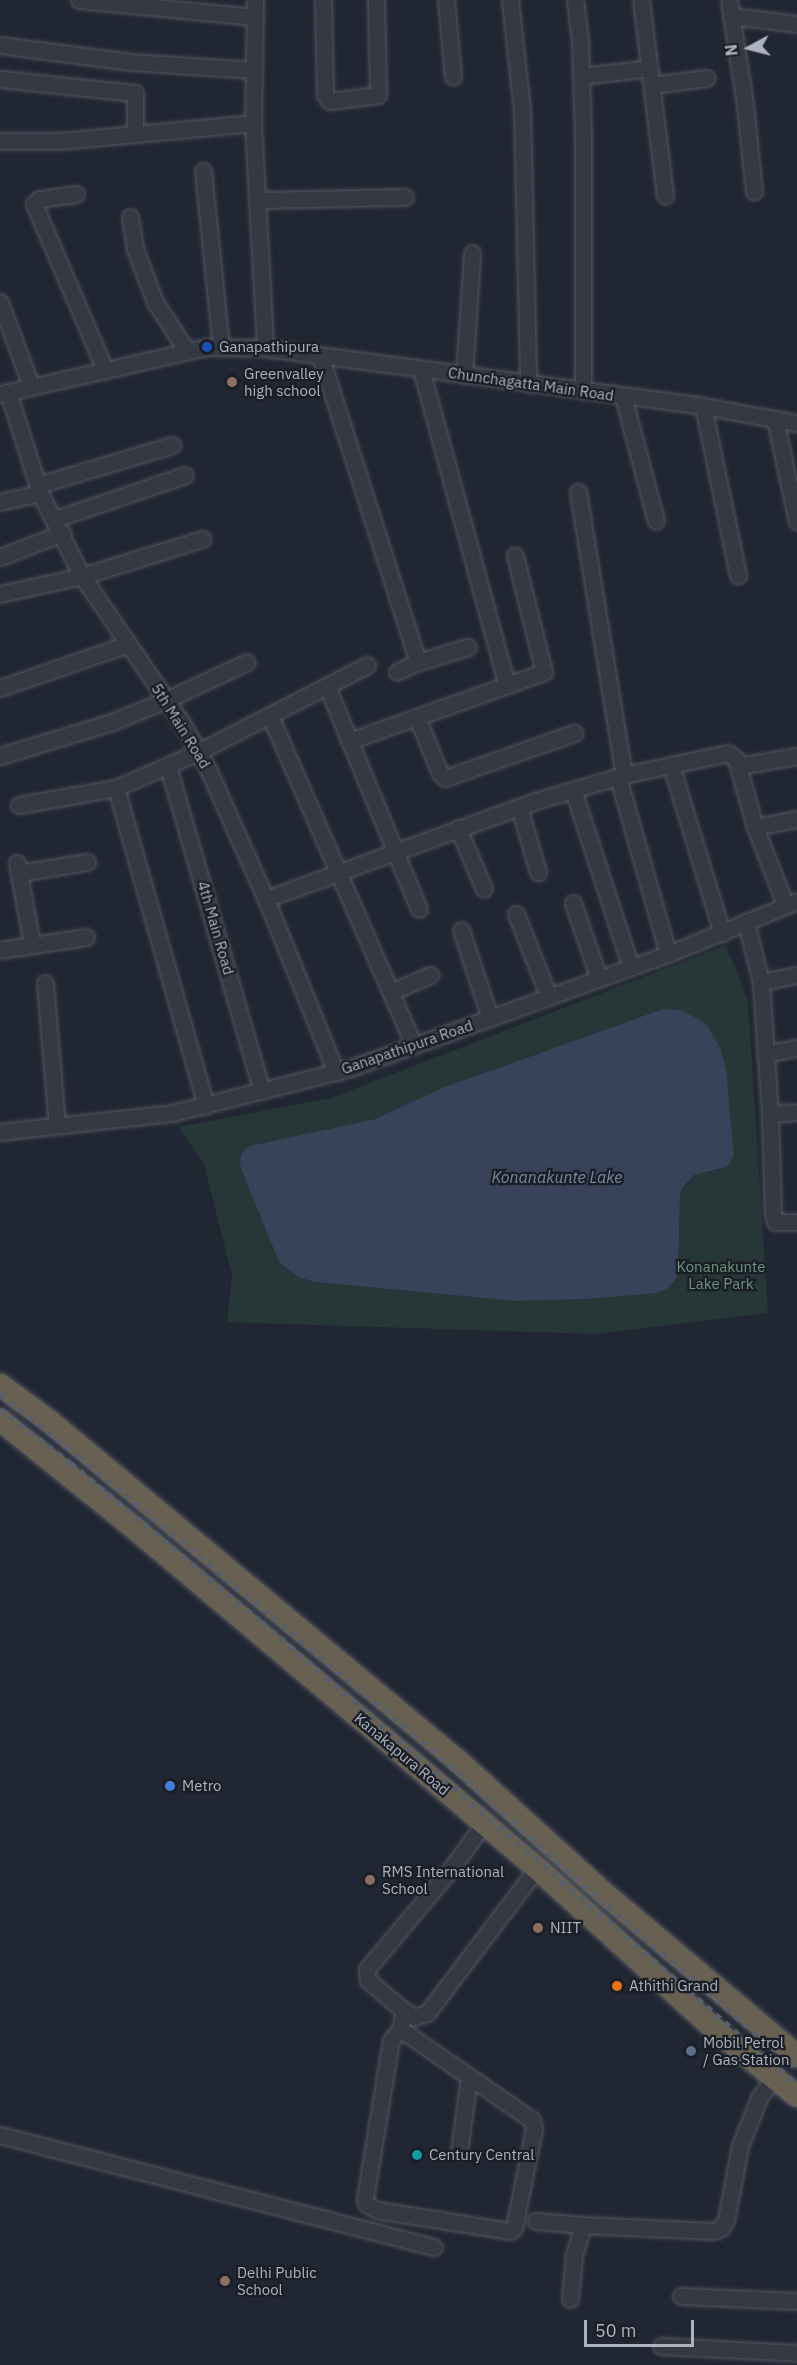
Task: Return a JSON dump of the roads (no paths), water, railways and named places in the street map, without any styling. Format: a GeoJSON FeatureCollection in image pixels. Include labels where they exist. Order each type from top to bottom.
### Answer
{"type":"FeatureCollection","features":[{"type":"Feature","properties":{"kind":"highway","name":"Kanakapura Road"},"geometry":{"type":"LineString","coordinates":[[0,1385],[49,1421],[458,1761],[606,1895],[797,2056]]}},
{"type":"Feature","properties":{"kind":"highway","name":"Kanakapura Road"},"geometry":{"type":"LineString","coordinates":[[0,1420],[138,1531],[484,1823],[721,2035],[797,2096]]}},
{"type":"Feature","properties":{"kind":"street"},"geometry":{"type":"LineString","coordinates":[[79,0],[255,16]]}},
{"type":"Feature","properties":{"kind":"street"},"geometry":{"type":"LineString","coordinates":[[255,0],[253,123],[265,348]]}},
{"type":"Feature","properties":{"kind":"street"},"geometry":{"type":"LineString","coordinates":[[323,0],[325,95],[330,101],[378,95],[376,0]]}},
{"type":"Feature","properties":{"kind":"street"},"geometry":{"type":"LineString","coordinates":[[446,0],[453,77]]}},
{"type":"Feature","properties":{"kind":"street"},"geometry":{"type":"LineString","coordinates":[[510,0],[522,110],[528,384]]}},
{"type":"Feature","properties":{"kind":"street"},"geometry":{"type":"LineString","coordinates":[[575,0],[582,76],[583,391]]}},
{"type":"Feature","properties":{"kind":"street"},"geometry":{"type":"LineString","coordinates":[[641,0],[665,196]]}},
{"type":"Feature","properties":{"kind":"street"},"geometry":{"type":"LineString","coordinates":[[729,0],[745,104],[754,192]]}},
{"type":"Feature","properties":{"kind":"street"},"geometry":{"type":"LineString","coordinates":[[731,16],[797,24]]}},
{"type":"Feature","properties":{"kind":"street"},"geometry":{"type":"LineString","coordinates":[[0,45],[131,62],[254,70]]}},
{"type":"Feature","properties":{"kind":"street"},"geometry":{"type":"LineString","coordinates":[[582,76],[650,68]]}},
{"type":"Feature","properties":{"kind":"street"},"geometry":{"type":"LineString","coordinates":[[0,78],[135,93],[135,134]]}},
{"type":"Feature","properties":{"kind":"street"},"geometry":{"type":"LineString","coordinates":[[652,86],[707,78]]}},
{"type":"Feature","properties":{"kind":"street"},"geometry":{"type":"LineString","coordinates":[[0,141],[60,141],[253,123]]}},
{"type":"Feature","properties":{"kind":"street"},"geometry":{"type":"LineString","coordinates":[[203,171],[221,347]]}},
{"type":"Feature","properties":{"kind":"street"},"geometry":{"type":"LineString","coordinates":[[76,194],[39,199],[34,204],[105,370]]}},
{"type":"Feature","properties":{"kind":"street"},"geometry":{"type":"LineString","coordinates":[[257,200],[405,197]]}},
{"type":"Feature","properties":{"kind":"street"},"geometry":{"type":"LineString","coordinates":[[130,217],[135,249],[155,302],[188,351]]}},
{"type":"Feature","properties":{"kind":"street"},"geometry":{"type":"LineString","coordinates":[[464,375],[472,254]]}},
{"type":"Feature","properties":{"kind":"street"},"geometry":{"type":"LineString","coordinates":[[0,302],[32,386]]}},
{"type":"Feature","properties":{"kind":"street","name":"Chunchagatta Main Road"},"geometry":{"type":"LineString","coordinates":[[4,393],[207,347],[265,348],[703,406],[797,423]]}},
{"type":"Feature","properties":{"kind":"street"},"geometry":{"type":"LineString","coordinates":[[320,355],[418,662]]}},
{"type":"Feature","properties":{"kind":"street"},"geometry":{"type":"LineString","coordinates":[[421,369],[507,686]]}},
{"type":"Feature","properties":{"kind":"street","name":"5th Main Road"},"geometry":{"type":"LineString","coordinates":[[4,393],[39,489],[63,533],[82,576],[166,700],[198,752],[266,899],[336,1072]]}},
{"type":"Feature","properties":{"kind":"street"},"geometry":{"type":"LineString","coordinates":[[623,396],[656,521]]}},
{"type":"Feature","properties":{"kind":"street"},"geometry":{"type":"LineString","coordinates":[[703,406],[738,575]]}},
{"type":"Feature","properties":{"kind":"street"},"geometry":{"type":"LineString","coordinates":[[775,419],[797,522]]}},
{"type":"Feature","properties":{"kind":"street"},"geometry":{"type":"LineString","coordinates":[[0,502],[172,444]]}},
{"type":"Feature","properties":{"kind":"street"},"geometry":{"type":"LineString","coordinates":[[55,519],[185,475]]}},
{"type":"Feature","properties":{"kind":"street"},"geometry":{"type":"LineString","coordinates":[[578,492],[621,776],[668,954]]}},
{"type":"Feature","properties":{"kind":"street"},"geometry":{"type":"LineString","coordinates":[[0,557],[63,533]]}},
{"type":"Feature","properties":{"kind":"street"},"geometry":{"type":"LineString","coordinates":[[0,594],[82,576],[202,539]]}},
{"type":"Feature","properties":{"kind":"street"},"geometry":{"type":"LineString","coordinates":[[349,741],[544,672],[515,556]]}},
{"type":"Feature","properties":{"kind":"street"},"geometry":{"type":"LineString","coordinates":[[0,688],[128,644]]}},
{"type":"Feature","properties":{"kind":"street"},"geometry":{"type":"LineString","coordinates":[[397,672],[418,662],[468,647]]}},
{"type":"Feature","properties":{"kind":"street"},"geometry":{"type":"LineString","coordinates":[[0,756],[112,722],[166,700],[247,662]]}},
{"type":"Feature","properties":{"kind":"street"},"geometry":{"type":"LineString","coordinates":[[19,805],[116,788],[198,752],[367,665]]}},
{"type":"Feature","properties":{"kind":"street"},"geometry":{"type":"LineString","coordinates":[[327,686],[393,851],[419,909]]}},
{"type":"Feature","properties":{"kind":"street"},"geometry":{"type":"LineString","coordinates":[[270,716],[414,1045]]}},
{"type":"Feature","properties":{"kind":"street"},"geometry":{"type":"LineString","coordinates":[[417,717],[445,778],[574,733]]}},
{"type":"Feature","properties":{"kind":"street"},"geometry":{"type":"LineString","coordinates":[[266,899],[519,807],[621,776],[728,753],[736,759],[755,827],[791,903]]}},
{"type":"Feature","properties":{"kind":"street"},"geometry":{"type":"LineString","coordinates":[[738,766],[797,756]]}},
{"type":"Feature","properties":{"kind":"street"},"geometry":{"type":"LineString","coordinates":[[671,765],[722,933]]}},
{"type":"Feature","properties":{"kind":"street","name":"4th Main Road"},"geometry":{"type":"LineString","coordinates":[[168,766],[262,1091]]}},
{"type":"Feature","properties":{"kind":"street"},"geometry":{"type":"LineString","coordinates":[[116,788],[206,1105]]}},
{"type":"Feature","properties":{"kind":"street"},"geometry":{"type":"LineString","coordinates":[[573,790],[631,967]]}},
{"type":"Feature","properties":{"kind":"street"},"geometry":{"type":"LineString","coordinates":[[519,807],[538,872]]}},
{"type":"Feature","properties":{"kind":"street"},"geometry":{"type":"LineString","coordinates":[[755,827],[797,819]]}},
{"type":"Feature","properties":{"kind":"street"},"geometry":{"type":"LineString","coordinates":[[458,828],[484,889]]}},
{"type":"Feature","properties":{"kind":"street"},"geometry":{"type":"LineString","coordinates":[[32,945],[18,868],[87,862]]}},
{"type":"Feature","properties":{"kind":"street"},"geometry":{"type":"LineString","coordinates":[[573,903],[599,979]]}},
{"type":"Feature","properties":{"kind":"street","name":"Ganapathipura Road"},"geometry":{"type":"LineString","coordinates":[[0,1132],[174,1113],[336,1072],[668,954],[791,903]]}},
{"type":"Feature","properties":{"kind":"street"},"geometry":{"type":"LineString","coordinates":[[516,914],[549,997]]}},
{"type":"Feature","properties":{"kind":"street"},"geometry":{"type":"LineString","coordinates":[[746,922],[760,982],[770,1114],[774,1221],[780,1224],[797,1222]]}},
{"type":"Feature","properties":{"kind":"street"},"geometry":{"type":"LineString","coordinates":[[461,930],[490,1018]]}},
{"type":"Feature","properties":{"kind":"street"},"geometry":{"type":"LineString","coordinates":[[0,950],[86,937]]}},
{"type":"Feature","properties":{"kind":"street"},"geometry":{"type":"LineString","coordinates":[[391,992],[430,975]]}},
{"type":"Feature","properties":{"kind":"street"},"geometry":{"type":"LineString","coordinates":[[760,982],[797,975]]}},
{"type":"Feature","properties":{"kind":"street"},"geometry":{"type":"LineString","coordinates":[[45,983],[57,1125]]}},
{"type":"Feature","properties":{"kind":"street"},"geometry":{"type":"LineString","coordinates":[[765,1054],[797,1048]]}},
{"type":"Feature","properties":{"kind":"street"},"geometry":{"type":"LineString","coordinates":[[770,1114],[797,1112]]}},
{"type":"Feature","properties":{"kind":"street"},"geometry":{"type":"LineString","coordinates":[[484,1823],[451,1869],[367,1969],[368,1980],[404,2011],[414,2017],[428,2013],[537,1868]]}},
{"type":"Feature","properties":{"kind":"street"},"geometry":{"type":"LineString","coordinates":[[400,2029],[532,2120],[534,2124],[514,2228],[505,2232],[370,2207],[365,2198],[391,2040],[400,2029],[404,2011]]}},
{"type":"Feature","properties":{"kind":"street"},"geometry":{"type":"LineString","coordinates":[[459,2151],[469,2076]]}},
{"type":"Feature","properties":{"kind":"street"},"geometry":{"type":"LineString","coordinates":[[536,2221],[714,2231],[721,2229],[726,2220],[740,2146],[759,2098],[774,2077]]}},
{"type":"Feature","properties":{"kind":"street"},"geometry":{"type":"LineString","coordinates":[[0,2135],[434,2247]]}},
{"type":"Feature","properties":{"kind":"street"},"geometry":{"type":"LineString","coordinates":[[570,2299],[574,2255],[583,2225]]}},
{"type":"Feature","properties":{"kind":"street"},"geometry":{"type":"LineString","coordinates":[[681,2296],[797,2301]]}},
{"type":"Feature","properties":{"kind":"street"},"geometry":{"type":"LineString","coordinates":[[661,2346],[797,2353]]}},
{"type":"Feature","properties":{"kind":"water","name":"Konanakunte Lake"},"geometry":{"type":"Polygon","coordinates":[[[663,1009],[680,1010],[699,1019],[707,1025],[720,1047],[726,1070],[734,1156],[727,1167],[694,1175],[683,1187],[680,1194],[678,1276],[667,1289],[656,1293],[587,1299],[515,1301],[315,1282],[298,1277],[279,1262],[240,1166],[241,1154],[249,1146],[375,1119],[442,1088],[663,1009]]]}},
{"type":"Feature","properties":{"kind":"railway"},"geometry":{"type":"LineString","coordinates":[[0,1394],[79,1456],[413,1733],[607,1906],[797,2069]]}},
{"type":"Feature","properties":{"kind":"railway"},"geometry":{"type":"LineString","coordinates":[[0,1409],[71,1463],[262,1622],[797,2084]]}},
{"type":"Feature","properties":{"kind":"place","name":"Ganapathipura"},"geometry":{"type":"Point","coordinates":[207,347]}},
{"type":"Feature","properties":{"kind":"place","name":"Greenvalley high school"},"geometry":{"type":"Point","coordinates":[232,382]}},
{"type":"Feature","properties":{"kind":"place","name":"Metro"},"geometry":{"type":"Point","coordinates":[170,1786]}},
{"type":"Feature","properties":{"kind":"place","name":"RMS International School"},"geometry":{"type":"Point","coordinates":[370,1880]}},
{"type":"Feature","properties":{"kind":"place","name":"NIIT"},"geometry":{"type":"Point","coordinates":[538,1928]}},
{"type":"Feature","properties":{"kind":"place","name":"Athithi Grand"},"geometry":{"type":"Point","coordinates":[617,1986]}},
{"type":"Feature","properties":{"kind":"place","name":"Mobil Petrol / Gas Station"},"geometry":{"type":"Point","coordinates":[691,2051]}},
{"type":"Feature","properties":{"kind":"place","name":"Century Central"},"geometry":{"type":"Point","coordinates":[417,2155]}},
{"type":"Feature","properties":{"kind":"place","name":"Delhi Public School"},"geometry":{"type":"Point","coordinates":[225,2281]}},
{"type":"Feature","properties":{"kind":"park label","name":"Konanakunte Lake Park"},"geometry":{"type":"Point","coordinates":[721,1274]}}]}
